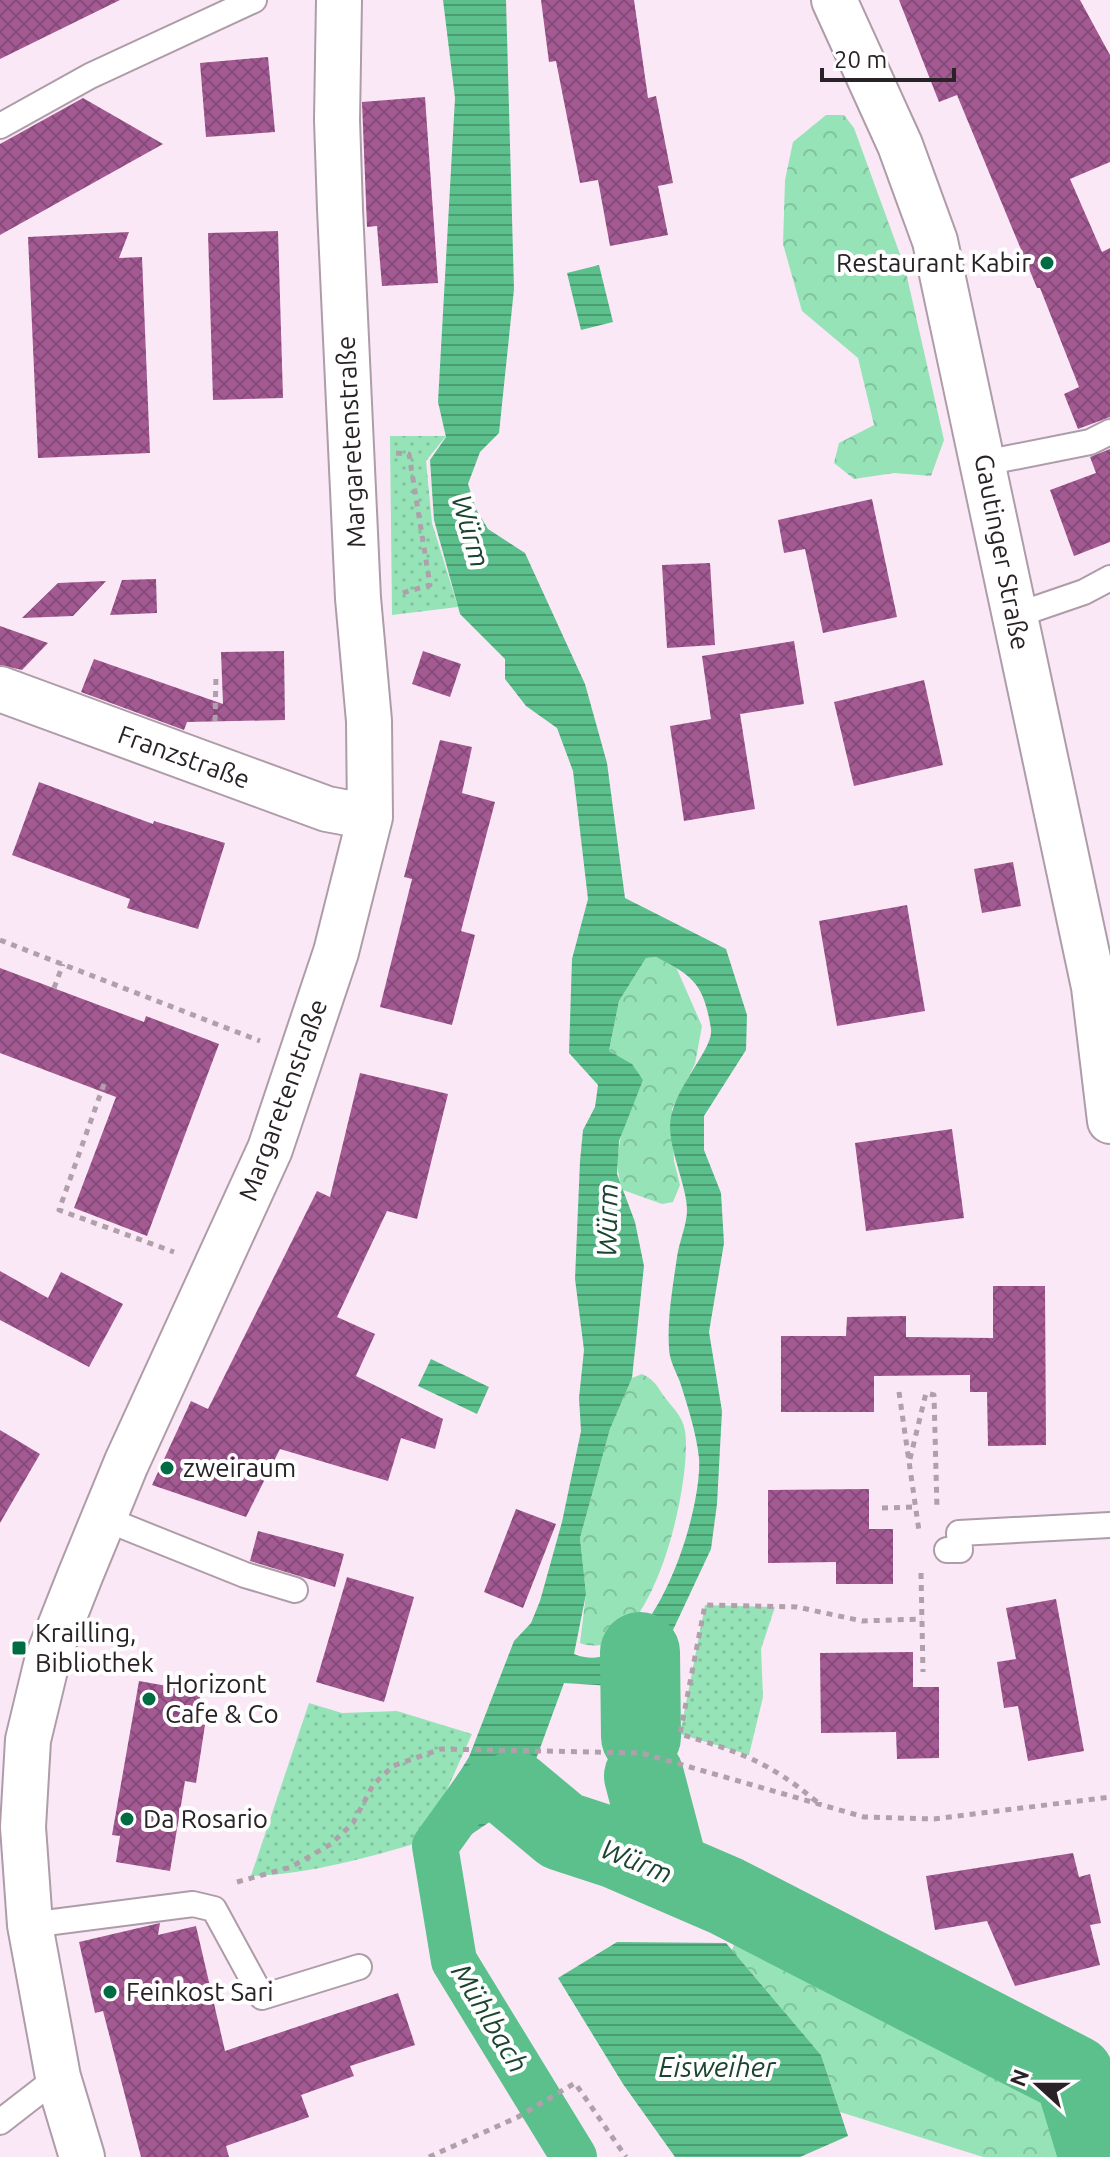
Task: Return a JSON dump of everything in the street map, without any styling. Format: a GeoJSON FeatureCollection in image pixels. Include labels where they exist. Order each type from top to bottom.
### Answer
{"type":"FeatureCollection","features":[{"type":"Feature","properties":{"kind":"street","name":"Margaretenstraße"},"geometry":{"type":"LineString","coordinates":[[82,2157],[58,2077],[30,1925],[14,1734],[103,1518],[270,1149],[336,952],[370,817],[369,721],[358,598],[339,194],[339,0]]}},
{"type":"Feature","properties":{"kind":"street","name":"Gautinger Straße"},"geometry":{"type":"LineString","coordinates":[[834,0],[900,145],[935,241],[1014,616],[1102,983],[1110,1121]]}},
{"type":"Feature","properties":{"kind":"street","name":"Franzstraße"},"geometry":{"type":"LineString","coordinates":[[0,689],[327,809],[370,817]]}},
{"type":"Feature","properties":{"kind":"lane"},"geometry":{"type":"LineString","coordinates":[[0,126],[90,76],[254,0]]}},
{"type":"Feature","properties":{"kind":"lane"},"geometry":{"type":"LineString","coordinates":[[984,463],[1090,442],[1110,432]]}},
{"type":"Feature","properties":{"kind":"lane"},"geometry":{"type":"LineString","coordinates":[[1014,616],[1084,592],[1110,578]]}},
{"type":"Feature","properties":{"kind":"lane"},"geometry":{"type":"LineString","coordinates":[[103,1518],[245,1575],[295,1590]]}},
{"type":"Feature","properties":{"kind":"lane"},"geometry":{"type":"LineString","coordinates":[[947,1550],[960,1550],[959,1533],[1110,1525]]}},
{"type":"Feature","properties":{"kind":"lane"},"geometry":{"type":"LineString","coordinates":[[30,1925],[193,1904],[214,1909],[262,1997],[359,1967]]}},
{"type":"Feature","properties":{"kind":"lane"},"geometry":{"type":"LineString","coordinates":[[0,2122],[58,2077]]}},
{"type":"Feature","properties":{"kind":"path"},"geometry":{"type":"LineString","coordinates":[[395,453],[409,454],[430,585],[401,594]]}},
{"type":"Feature","properties":{"kind":"path"},"geometry":{"type":"LineString","coordinates":[[0,940],[301,1056]]}},
{"type":"Feature","properties":{"kind":"path"},"geometry":{"type":"LineString","coordinates":[[54,988],[63,964]]}},
{"type":"Feature","properties":{"kind":"path"},"geometry":{"type":"LineString","coordinates":[[104,1084],[59,1210],[216,1268]]}},
{"type":"Feature","properties":{"kind":"path"},"geometry":{"type":"LineString","coordinates":[[909,1464],[926,1393],[934,1395],[938,1537],[947,1538],[947,1550]]}},
{"type":"Feature","properties":{"kind":"path"},"geometry":{"type":"LineString","coordinates":[[882,1508],[915,1507]]}},
{"type":"Feature","properties":{"kind":"path"},"geometry":{"type":"LineString","coordinates":[[821,1805],[781,1771],[749,1755],[680,1734],[705,1605],[797,1607],[862,1621],[922,1619]]}},
{"type":"Feature","properties":{"kind":"path"},"geometry":{"type":"LineString","coordinates":[[251,1880],[291,1867],[331,1844],[353,1823],[373,1785],[393,1766],[441,1749],[641,1753],[864,1817],[934,1819],[1110,1797]]}},
{"type":"Feature","properties":{"kind":"path"},"geometry":{"type":"LineString","coordinates":[[429,2157],[518,2117],[575,2083],[626,2157]]}},
{"type":"Feature","properties":{"kind":"green space"},"geometry":{"type":"Polygon","coordinates":[[[826,115],[844,115],[854,128],[905,268],[944,440],[931,476],[894,473],[854,479],[834,463],[839,443],[874,425],[858,358],[802,311],[783,244],[785,180],[793,142],[826,115]]]}},
{"type":"Feature","properties":{"kind":"green space"},"geometry":{"type":"Polygon","coordinates":[[[390,436],[446,436],[426,461],[432,523],[458,607],[392,615],[390,436]]]}},
{"type":"Feature","properties":{"kind":"green space"},"geometry":{"type":"Polygon","coordinates":[[[656,957],[676,967],[702,1026],[695,1064],[672,1109],[674,1161],[680,1185],[673,1202],[662,1204],[623,1190],[619,1176],[619,1148],[626,1120],[643,1080],[609,1052],[619,1001],[646,958],[656,957]]]}},
{"type":"Feature","properties":{"kind":"green space"},"geometry":{"type":"Polygon","coordinates":[[[642,1374],[657,1385],[684,1426],[686,1455],[674,1527],[647,1601],[627,1628],[605,1644],[580,1643],[586,1594],[580,1538],[610,1429],[632,1378],[642,1374]]]}},
{"type":"Feature","properties":{"kind":"green space"},"geometry":{"type":"Polygon","coordinates":[[[705,1605],[775,1607],[761,1649],[763,1697],[749,1755],[680,1734],[705,1605]]]}},
{"type":"Feature","properties":{"kind":"green space"},"geometry":{"type":"Polygon","coordinates":[[[309,1703],[342,1713],[397,1711],[472,1734],[424,1841],[317,1869],[251,1876],[309,1703]]]}},
{"type":"Feature","properties":{"kind":"green space"},"geometry":{"type":"Polygon","coordinates":[[[765,1921],[812,1947],[824,1963],[873,1991],[951,2025],[999,2065],[1059,2102],[1085,2143],[1089,2157],[983,2157],[840,2112],[821,2055],[732,1950],[741,1927],[765,1921]]]}},
{"type":"Feature","properties":{"kind":"water"},"geometry":{"type":"Polygon","coordinates":[[[443,0],[506,0],[514,289],[499,433],[480,452],[468,484],[476,509],[488,529],[525,553],[585,684],[607,763],[625,898],[726,949],[747,1015],[746,1050],[704,1116],[704,1150],[721,1193],[724,1243],[709,1332],[722,1411],[717,1504],[711,1549],[665,1647],[650,1694],[636,1698],[627,1687],[564,1683],[532,1770],[572,1797],[613,1808],[612,1836],[598,1864],[533,1843],[491,1821],[460,1842],[435,1831],[440,1803],[469,1757],[514,1641],[531,1623],[562,1522],[581,1431],[579,1398],[584,1350],[575,1279],[580,1161],[583,1130],[595,1107],[598,1085],[569,1053],[572,959],[588,899],[573,771],[557,728],[526,706],[505,679],[505,659],[460,614],[434,520],[430,460],[446,437],[438,402],[455,98],[443,0]],[[656,957],[646,958],[619,1001],[609,1051],[632,1064],[643,1080],[619,1141],[617,1174],[635,1222],[644,1266],[632,1378],[610,1429],[580,1538],[586,1594],[574,1654],[601,1657],[626,1644],[648,1620],[666,1588],[692,1516],[698,1483],[696,1438],[669,1352],[672,1290],[687,1210],[670,1127],[677,1099],[706,1048],[711,1029],[705,1002],[695,984],[680,970],[656,957]]]}},
{"type":"Feature","properties":{"kind":"water"},"geometry":{"type":"Polygon","coordinates":[[[599,265],[613,322],[581,330],[567,273],[599,265]]]}},
{"type":"Feature","properties":{"kind":"water"},"geometry":{"type":"Polygon","coordinates":[[[431,1359],[489,1387],[477,1414],[418,1386],[431,1359]]]}},
{"type":"Feature","properties":{"kind":"water","name":"Eisweiher"},"geometry":{"type":"Polygon","coordinates":[[[617,1942],[726,1943],[821,2055],[848,2136],[800,2157],[675,2157],[623,2084],[558,1978],[617,1942]]]}},
{"type":"Feature","properties":{"kind":"building"},"geometry":{"type":"Polygon","coordinates":[[[0,0],[120,0],[0,59],[0,0]]]}},
{"type":"Feature","properties":{"kind":"building"},"geometry":{"type":"Polygon","coordinates":[[[541,0],[634,0],[648,98],[656,96],[673,183],[658,186],[668,235],[610,246],[598,180],[580,183],[556,61],[549,62],[541,0]]]}},
{"type":"Feature","properties":{"kind":"building"},"geometry":{"type":"Polygon","coordinates":[[[899,0],[1080,0],[1110,55],[1110,162],[1070,179],[1102,252],[1110,248],[1110,417],[1078,429],[1064,394],[1079,387],[1040,288],[1037,288],[957,95],[939,102],[899,0]]]}},
{"type":"Feature","properties":{"kind":"building"},"geometry":{"type":"Polygon","coordinates":[[[268,57],[275,132],[206,137],[200,63],[268,57]]]}},
{"type":"Feature","properties":{"kind":"building"},"geometry":{"type":"Polygon","coordinates":[[[425,97],[438,283],[382,286],[377,226],[367,227],[362,102],[425,97]]]}},
{"type":"Feature","properties":{"kind":"building"},"geometry":{"type":"Polygon","coordinates":[[[83,98],[163,144],[0,235],[0,144],[83,98]]]}},
{"type":"Feature","properties":{"kind":"building"},"geometry":{"type":"Polygon","coordinates":[[[278,231],[283,398],[213,400],[208,233],[278,231]]]}},
{"type":"Feature","properties":{"kind":"building"},"geometry":{"type":"Polygon","coordinates":[[[129,232],[119,258],[142,257],[150,453],[38,458],[28,237],[129,232]]]}},
{"type":"Feature","properties":{"kind":"building"},"geometry":{"type":"Polygon","coordinates":[[[1110,449],[1110,542],[1074,556],[1050,490],[1096,473],[1090,457],[1110,449]]]}},
{"type":"Feature","properties":{"kind":"building"},"geometry":{"type":"Polygon","coordinates":[[[872,499],[897,617],[823,633],[805,549],[784,553],[778,520],[872,499]]]}},
{"type":"Feature","properties":{"kind":"building"},"geometry":{"type":"Polygon","coordinates":[[[710,563],[715,645],[667,648],[662,565],[710,563]]]}},
{"type":"Feature","properties":{"kind":"building"},"geometry":{"type":"Polygon","coordinates":[[[156,579],[157,613],[110,615],[122,580],[156,579]]]}},
{"type":"Feature","properties":{"kind":"building"},"geometry":{"type":"Polygon","coordinates":[[[106,581],[73,616],[22,618],[58,583],[106,581]]]}},
{"type":"Feature","properties":{"kind":"building"},"geometry":{"type":"Polygon","coordinates":[[[0,626],[48,643],[22,670],[0,665],[0,626]]]}},
{"type":"Feature","properties":{"kind":"building"},"geometry":{"type":"Polygon","coordinates":[[[794,641],[804,704],[740,714],[755,809],[684,821],[670,726],[711,719],[702,656],[794,641]]]}},
{"type":"Feature","properties":{"kind":"building"},"geometry":{"type":"Polygon","coordinates":[[[284,651],[285,720],[187,722],[184,730],[81,692],[94,659],[223,704],[221,652],[284,651]]]}},
{"type":"Feature","properties":{"kind":"building"},"geometry":{"type":"Polygon","coordinates":[[[423,651],[461,664],[450,697],[412,684],[423,651]]]}},
{"type":"Feature","properties":{"kind":"building"},"geometry":{"type":"Polygon","coordinates":[[[924,680],[943,765],[854,786],[834,702],[924,680]]]}},
{"type":"Feature","properties":{"kind":"building"},"geometry":{"type":"Polygon","coordinates":[[[440,740],[472,747],[462,793],[495,802],[461,931],[475,935],[452,1025],[380,1007],[412,879],[404,877],[440,740]]]}},
{"type":"Feature","properties":{"kind":"building"},"geometry":{"type":"Polygon","coordinates":[[[39,782],[153,824],[154,821],[225,843],[198,929],[127,908],[130,899],[12,855],[39,782]]]}},
{"type":"Feature","properties":{"kind":"building"},"geometry":{"type":"Polygon","coordinates":[[[1013,862],[1021,906],[982,913],[974,869],[1013,862]]]}},
{"type":"Feature","properties":{"kind":"building"},"geometry":{"type":"Polygon","coordinates":[[[907,905],[925,1011],[837,1026],[819,921],[907,905]]]}},
{"type":"Feature","properties":{"kind":"building"},"geometry":{"type":"Polygon","coordinates":[[[0,968],[144,1022],[146,1016],[219,1044],[147,1236],[74,1208],[116,1097],[0,1053],[0,968]]]}},
{"type":"Feature","properties":{"kind":"building"},"geometry":{"type":"Polygon","coordinates":[[[360,1073],[448,1094],[417,1219],[387,1211],[337,1317],[375,1334],[356,1376],[443,1419],[435,1449],[401,1438],[388,1481],[280,1449],[246,1517],[152,1485],[191,1401],[208,1409],[317,1191],[330,1197],[360,1073]]]}},
{"type":"Feature","properties":{"kind":"building"},"geometry":{"type":"Polygon","coordinates":[[[952,1129],[964,1218],[866,1231],[855,1143],[952,1129]]]}},
{"type":"Feature","properties":{"kind":"building"},"geometry":{"type":"Polygon","coordinates":[[[0,1271],[48,1298],[61,1272],[123,1304],[89,1367],[0,1320],[0,1271]]]}},
{"type":"Feature","properties":{"kind":"building"},"geometry":{"type":"Polygon","coordinates":[[[993,1286],[1045,1286],[1046,1445],[988,1446],[987,1392],[970,1392],[970,1375],[874,1376],[874,1412],[781,1412],[781,1336],[846,1336],[847,1317],[906,1316],[906,1337],[993,1338],[993,1286]]]}},
{"type":"Feature","properties":{"kind":"building"},"geometry":{"type":"Polygon","coordinates":[[[0,1430],[40,1454],[0,1523],[0,1430]]]}},
{"type":"Feature","properties":{"kind":"building"},"geometry":{"type":"Polygon","coordinates":[[[869,1489],[869,1529],[893,1529],[893,1584],[836,1584],[836,1562],[768,1563],[768,1490],[869,1489]]]}},
{"type":"Feature","properties":{"kind":"building"},"geometry":{"type":"Polygon","coordinates":[[[516,1509],[556,1524],[523,1608],[484,1592],[516,1509]]]}},
{"type":"Feature","properties":{"kind":"building"},"geometry":{"type":"Polygon","coordinates":[[[258,1531],[344,1554],[335,1587],[250,1561],[258,1531]]]}},
{"type":"Feature","properties":{"kind":"building"},"geometry":{"type":"Polygon","coordinates":[[[347,1577],[414,1597],[384,1702],[316,1682],[347,1577]]]}},
{"type":"Feature","properties":{"kind":"building"},"geometry":{"type":"Polygon","coordinates":[[[1056,1599],[1084,1751],[1028,1761],[1018,1706],[1004,1708],[997,1662],[1016,1659],[1006,1608],[1056,1599]]]}},
{"type":"Feature","properties":{"kind":"building"},"geometry":{"type":"Polygon","coordinates":[[[913,1652],[913,1687],[939,1687],[939,1758],[897,1759],[896,1732],[821,1733],[820,1653],[913,1652]]]}},
{"type":"Feature","properties":{"kind":"building"},"geometry":{"type":"Polygon","coordinates":[[[139,1681],[201,1692],[195,1723],[205,1725],[196,1783],[185,1781],[170,1871],[116,1862],[120,1836],[112,1835],[139,1681]]]}},
{"type":"Feature","properties":{"kind":"building"},"geometry":{"type":"Polygon","coordinates":[[[1073,1853],[1079,1877],[1090,1874],[1101,1923],[1090,1925],[1100,1965],[1015,1986],[987,1921],[935,1930],[926,1876],[1073,1853]]]}},
{"type":"Feature","properties":{"kind":"building"},"geometry":{"type":"Polygon","coordinates":[[[160,1923],[158,1935],[196,1926],[225,2051],[398,1993],[415,2045],[350,2066],[354,2076],[301,2095],[309,2117],[226,2146],[229,2157],[141,2157],[103,2011],[95,2013],[79,1942],[160,1923]]]}},
{"type":"Feature","properties":{"kind":"waterway"},"geometry":{"type":"LineString","coordinates":[[640,1652],[641,1737]]}},
{"type":"Feature","properties":{"kind":"waterway"},"geometry":{"type":"LineString","coordinates":[[644,1776],[669,1871]]}},
{"type":"Feature","properties":{"kind":"waterway","name":"Mühlbach"},"geometry":{"type":"LineString","coordinates":[[478,1786],[435,1846],[454,1961],[574,2157]]}},
{"type":"Feature","properties":{"kind":"waterway","name":"Würm"},"geometry":{"type":"LineString","coordinates":[[514,1791],[562,1831],[617,1849],[726,1896],[1074,2075],[1099,2157]]}},
{"type":"Feature","properties":{"kind":"waterway","name":"Würm"},"geometry":{"type":"LineString","coordinates":[[1074,2075],[1110,2098]]}},
{"type":"Feature","properties":{"kind":"place","name":"Restaurant Kabir"},"geometry":{"type":"Point","coordinates":[1047,263]}},
{"type":"Feature","properties":{"kind":"place","name":"zweiraum"},"geometry":{"type":"Point","coordinates":[167,1468]}},
{"type":"Feature","properties":{"kind":"place","name":"Krailling, Bibliothek"},"geometry":{"type":"Point","coordinates":[19,1648]}},
{"type":"Feature","properties":{"kind":"place","name":"Horizont Cafe & Co"},"geometry":{"type":"Point","coordinates":[149,1699]}},
{"type":"Feature","properties":{"kind":"place","name":"Da Rosario"},"geometry":{"type":"Point","coordinates":[127,1819]}},
{"type":"Feature","properties":{"kind":"place","name":"Feinkost Sari"},"geometry":{"type":"Point","coordinates":[110,1992]}}]}
